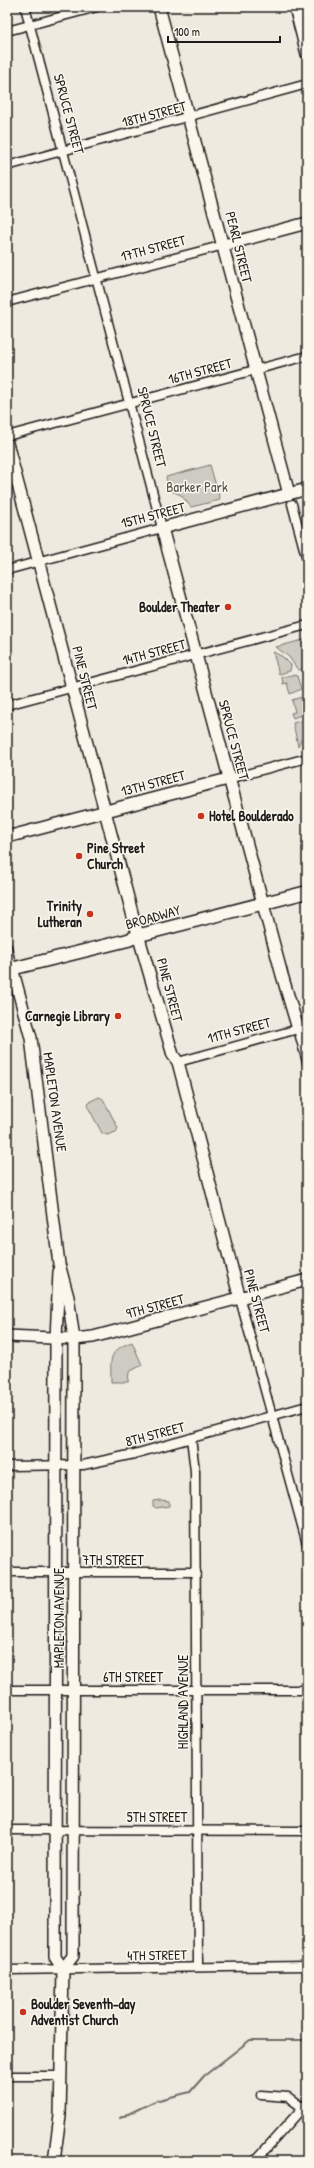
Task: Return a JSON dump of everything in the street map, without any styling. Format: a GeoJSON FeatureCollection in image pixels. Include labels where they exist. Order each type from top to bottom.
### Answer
{"type":"FeatureCollection","features":[{"type":"Feature","properties":{"kind":"main road","name":"BROADWAY"},"geometry":{"type":"LineString","coordinates":[[10,969],[125,941],[140,935],[307,892]]}},
{"type":"Feature","properties":{"kind":"street","name":"SPRUCE STREET"},"geometry":{"type":"LineString","coordinates":[[25,7],[131,403],[170,559],[196,654],[233,778],[263,903],[290,1003],[302,1028],[307,1062]]}},
{"type":"Feature","properties":{"kind":"street"},"geometry":{"type":"LineString","coordinates":[[7,31],[97,7]]}},
{"type":"Feature","properties":{"kind":"street","name":"PEARL STREET"},"geometry":{"type":"LineString","coordinates":[[160,7],[190,117],[191,131],[224,245],[225,256],[291,499]]}},
{"type":"Feature","properties":{"kind":"street"},"geometry":{"type":"LineString","coordinates":[[295,7],[307,54]]}},
{"type":"Feature","properties":{"kind":"street","name":"18TH STREET"},"geometry":{"type":"LineString","coordinates":[[7,166],[63,152],[307,84]]}},
{"type":"Feature","properties":{"kind":"street","name":"17TH STREET"},"geometry":{"type":"LineString","coordinates":[[7,302],[307,223]]}},
{"type":"Feature","properties":{"kind":"street","name":"16TH STREET"},"geometry":{"type":"LineString","coordinates":[[7,436],[307,356]]}},
{"type":"Feature","properties":{"kind":"street","name":"PINE STREET"},"geometry":{"type":"LineString","coordinates":[[7,443],[106,810],[135,924],[140,935],[170,1047],[178,1062],[240,1299],[273,1415],[307,1544]]}},
{"type":"Feature","properties":{"kind":"street","name":"15TH STREET"},"geometry":{"type":"LineString","coordinates":[[7,570],[162,528],[291,499],[307,489]]}},
{"type":"Feature","properties":{"kind":"street"},"geometry":{"type":"LineString","coordinates":[[291,499],[307,560]]}},
{"type":"Feature","properties":{"kind":"street"},"geometry":{"type":"LineString","coordinates":[[170,559],[169,547],[172,536],[175,531],[187,522]]}},
{"type":"Feature","properties":{"kind":"street","name":"14TH STREET"},"geometry":{"type":"LineString","coordinates":[[7,705],[307,625]]}},
{"type":"Feature","properties":{"kind":"street","name":"13TH STREET"},"geometry":{"type":"LineString","coordinates":[[7,837],[307,758]]}},
{"type":"Feature","properties":{"kind":"street","name":"MAPLETON AVENUE"},"geometry":{"type":"LineString","coordinates":[[7,947],[10,969],[31,1038],[60,1264],[68,1297],[74,1339],[73,1956],[63,1969]]}},
{"type":"Feature","properties":{"kind":"street"},"geometry":{"type":"LineString","coordinates":[[290,1003],[307,1020]]}},
{"type":"Feature","properties":{"kind":"street","name":"11TH STREET"},"geometry":{"type":"LineString","coordinates":[[178,1062],[302,1028]]}},
{"type":"Feature","properties":{"kind":"street","name":"MAPLETON AVENUE"},"geometry":{"type":"LineString","coordinates":[[54,2161],[60,2116],[63,1969],[55,1957],[56,1690],[54,1571],[56,1294],[60,1264]]}},
{"type":"Feature","properties":{"kind":"street","name":"9TH STREET"},"geometry":{"type":"LineString","coordinates":[[7,1336],[74,1339],[105,1334],[307,1280]]}},
{"type":"Feature","properties":{"kind":"street","name":"8TH STREET"},"geometry":{"type":"LineString","coordinates":[[7,1466],[83,1465],[134,1454],[307,1406]]}},
{"type":"Feature","properties":{"kind":"street","name":"HIGHLAND AVENUE"},"geometry":{"type":"LineString","coordinates":[[191,1438],[195,1471],[198,1967]]}},
{"type":"Feature","properties":{"kind":"street","name":"7TH STREET"},"geometry":{"type":"LineString","coordinates":[[7,1572],[196,1572]]}},
{"type":"Feature","properties":{"kind":"street","name":"6TH STREET"},"geometry":{"type":"LineString","coordinates":[[7,1690],[307,1690]]}},
{"type":"Feature","properties":{"kind":"street","name":"5TH STREET"},"geometry":{"type":"LineString","coordinates":[[7,1830],[307,1831]]}},
{"type":"Feature","properties":{"kind":"street","name":"4TH STREET"},"geometry":{"type":"LineString","coordinates":[[7,1970],[307,1966]]}},
{"type":"Feature","properties":{"kind":"street"},"geometry":{"type":"LineString","coordinates":[[7,2076],[60,2078]]}},
{"type":"Feature","properties":{"kind":"street"},"geometry":{"type":"LineString","coordinates":[[255,2161],[305,2106],[288,2097],[261,2095]]}},
{"type":"Feature","properties":{"kind":"green space","name":"Barker Park"},"geometry":{"type":"Polygon","coordinates":[[[210,465],[220,500],[191,507],[181,495],[169,490],[166,477],[210,465]]]}},
{"type":"Feature","properties":{"kind":"green space"},"geometry":{"type":"Polygon","coordinates":[[[307,639],[307,665],[306,668],[298,670],[289,657],[276,647],[307,639]]]}},
{"type":"Feature","properties":{"kind":"green space"},"geometry":{"type":"Polygon","coordinates":[[[273,652],[283,657],[291,665],[290,671],[279,674],[273,652]]]}},
{"type":"Feature","properties":{"kind":"green space"},"geometry":{"type":"Polygon","coordinates":[[[292,675],[297,676],[301,689],[290,694],[287,683],[283,684],[282,677],[292,675]]]}},
{"type":"Feature","properties":{"kind":"green space"},"geometry":{"type":"Polygon","coordinates":[[[302,697],[305,700],[306,713],[293,718],[291,713],[295,712],[292,700],[302,697]]]}},
{"type":"Feature","properties":{"kind":"green space"},"geometry":{"type":"Polygon","coordinates":[[[306,719],[304,734],[298,746],[293,723],[306,719]]]}},
{"type":"Feature","properties":{"kind":"green space"},"geometry":{"type":"Polygon","coordinates":[[[99,1097],[103,1099],[118,1128],[116,1132],[107,1135],[102,1133],[88,1107],[89,1102],[99,1097]]]}},
{"type":"Feature","properties":{"kind":"green space"},"geometry":{"type":"Polygon","coordinates":[[[132,1342],[142,1365],[129,1372],[128,1382],[111,1382],[111,1362],[114,1353],[124,1345],[132,1342]]]}},
{"type":"Feature","properties":{"kind":"green space"},"geometry":{"type":"Polygon","coordinates":[[[153,1501],[169,1501],[169,1506],[156,1508],[153,1506],[153,1501]]]}},
{"type":"Feature","properties":{"kind":"waterway"},"geometry":{"type":"LineString","coordinates":[[120,2118],[155,2101],[190,2092],[204,2076],[250,2040],[307,2040]]}},
{"type":"Feature","properties":{"kind":"place","name":"Boulder Theater"},"geometry":{"type":"Point","coordinates":[228,607]}},
{"type":"Feature","properties":{"kind":"place","name":"Hotel Boulderado"},"geometry":{"type":"Point","coordinates":[201,816]}},
{"type":"Feature","properties":{"kind":"place","name":"Pine Street Church"},"geometry":{"type":"Point","coordinates":[79,856]}},
{"type":"Feature","properties":{"kind":"place","name":"Trinity Lutheran"},"geometry":{"type":"Point","coordinates":[90,914]}},
{"type":"Feature","properties":{"kind":"place","name":"Carnegie Library"},"geometry":{"type":"Point","coordinates":[118,1016]}},
{"type":"Feature","properties":{"kind":"place","name":"Boulder Seventh-day Adventist Church"},"geometry":{"type":"Point","coordinates":[23,2012]}}]}
